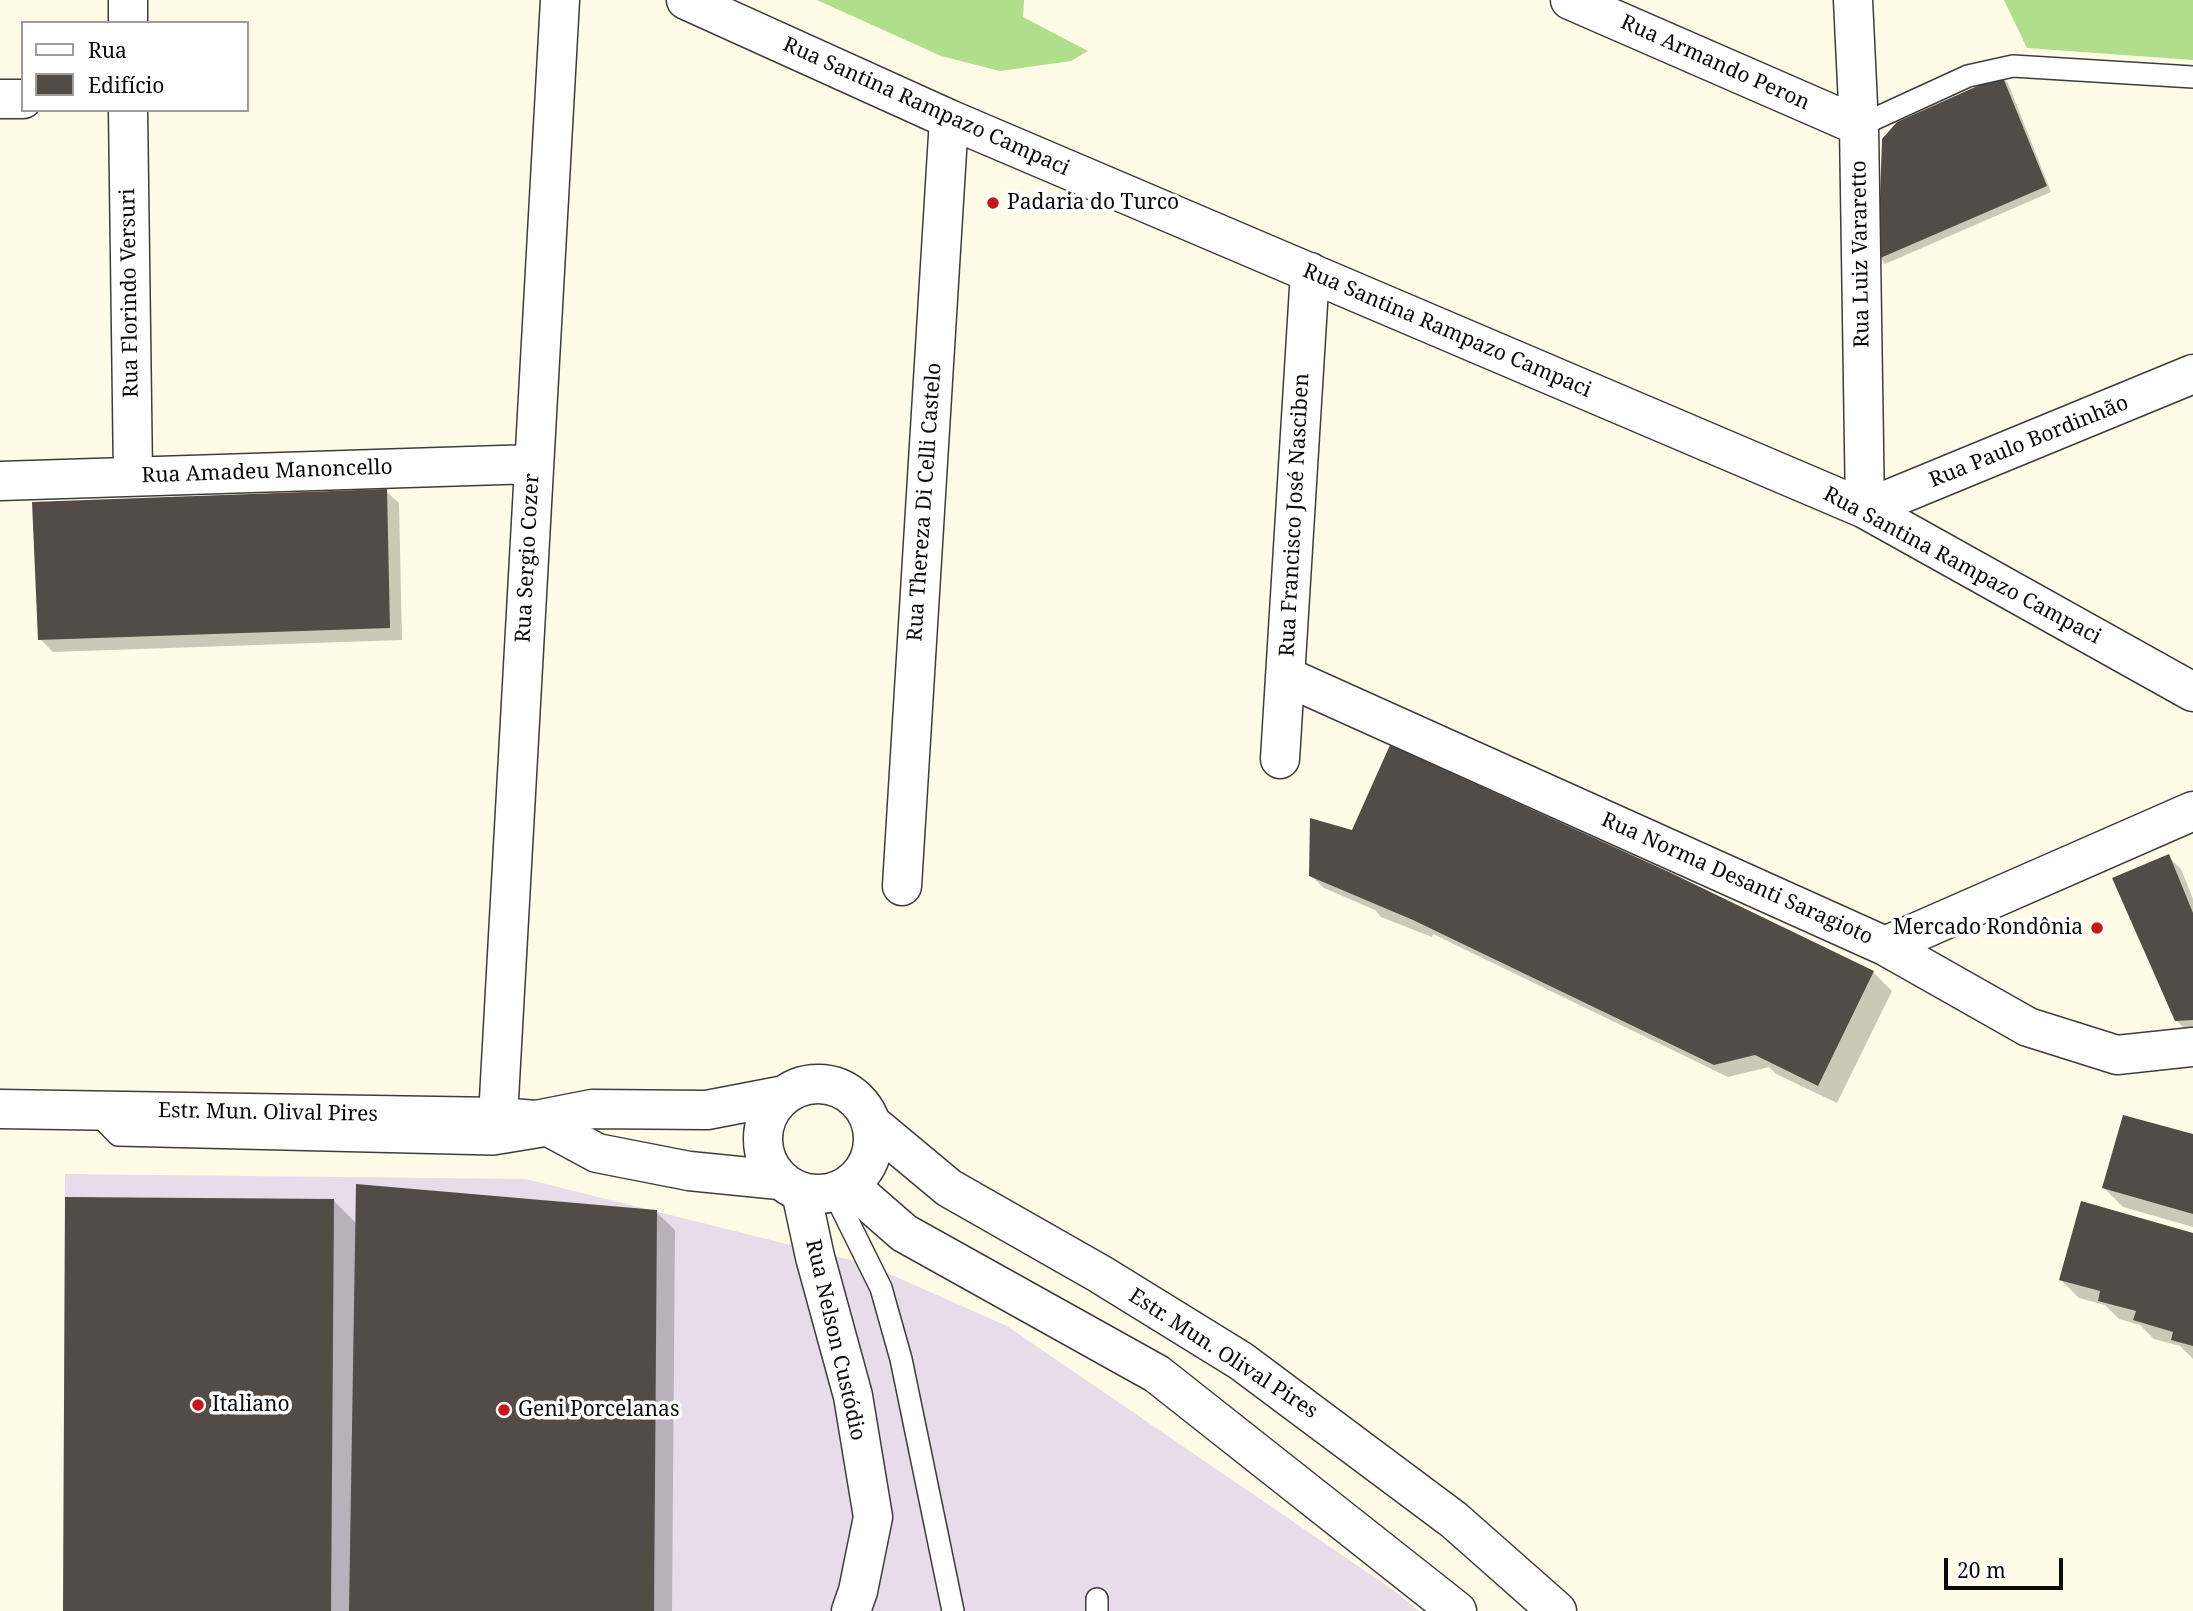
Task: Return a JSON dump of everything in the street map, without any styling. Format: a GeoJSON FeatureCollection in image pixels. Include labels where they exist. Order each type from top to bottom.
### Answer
{"type":"FeatureCollection","features":[{"type":"Feature","properties":{"kind":"street"},"geometry":{"type":"LineString","coordinates":[[128,0],[128,21]]}},
{"type":"Feature","properties":{"kind":"street","name":"Rua Sergio Cozer"},"geometry":{"type":"LineString","coordinates":[[498,1117],[560,0]]}},
{"type":"Feature","properties":{"kind":"street","name":"Rua Santina Rampazo Campaci"},"geometry":{"type":"LineString","coordinates":[[686,0],[949,119],[1865,509],[2193,692]]}},
{"type":"Feature","properties":{"kind":"street","name":"Rua Armando Peron"},"geometry":{"type":"LineString","coordinates":[[1570,0],[1859,127]]}},
{"type":"Feature","properties":{"kind":"street","name":"Rua Luiz Vararetto"},"geometry":{"type":"LineString","coordinates":[[1853,0],[1859,127],[1865,509]]}},
{"type":"Feature","properties":{"kind":"street"},"geometry":{"type":"LineString","coordinates":[[0,99],[21,99]]}},
{"type":"Feature","properties":{"kind":"street","name":"Rua Florindo Versuri"},"geometry":{"type":"LineString","coordinates":[[128,112],[133,476]]}},
{"type":"Feature","properties":{"kind":"street","name":"Rua Thereza Di Celli Castelo"},"geometry":{"type":"LineString","coordinates":[[902,886],[949,119]]}},
{"type":"Feature","properties":{"kind":"street","name":"Rua Francisco José Nasciben"},"geometry":{"type":"LineString","coordinates":[[1280,759],[1310,272]]}},
{"type":"Feature","properties":{"kind":"street","name":"Rua Paulo Bordinhão"},"geometry":{"type":"LineString","coordinates":[[1865,509],[2193,374]]}},
{"type":"Feature","properties":{"kind":"street","name":"Rua Amadeu Manoncello"},"geometry":{"type":"LineString","coordinates":[[0,481],[533,464]]}},
{"type":"Feature","properties":{"kind":"street","name":"Rua Norma Desanti Saragioto"},"geometry":{"type":"LineString","coordinates":[[1285,676],[1885,946],[2028,1027],[2117,1055],[2193,1047]]}},
{"type":"Feature","properties":{"kind":"street"},"geometry":{"type":"LineString","coordinates":[[1885,946],[2193,811]]}},
{"type":"Feature","properties":{"kind":"street","name":"Estr. Mun. Olival Pires"},"geometry":{"type":"LineString","coordinates":[[549,1127],[592,1109],[707,1110],[785,1095],[801,1086],[818,1084],[836,1087],[851,1094],[871,1123],[949,1188],[1100,1274],[1241,1361],[1454,1520],[1557,1611]]}},
{"type":"Feature","properties":{"kind":"street"},"geometry":{"type":"LineString","coordinates":[[785,1095],[765,1120],[762,1135],[769,1167],[816,1187],[904,1233],[1157,1374],[1457,1611]]}},
{"type":"Feature","properties":{"kind":"street","name":"Estr. Mun. Olival Pires"},"geometry":{"type":"LineString","coordinates":[[0,1109],[498,1117],[549,1127],[597,1153],[689,1171],[816,1187]]}},
{"type":"Feature","properties":{"kind":"street"},"geometry":{"type":"LineString","coordinates":[[816,1187],[862,1173],[874,1140],[871,1123]]}},
{"type":"Feature","properties":{"kind":"street","name":"Rua Nelson Custódio"},"geometry":{"type":"LineString","coordinates":[[816,1187],[815,1257],[853,1396],[873,1517],[858,1591],[851,1611]]}},
{"type":"Feature","properties":{"kind":"lane"},"geometry":{"type":"LineString","coordinates":[[1859,127],[1968,76],[2013,66],[2193,77]]}},
{"type":"Feature","properties":{"kind":"lane"},"geometry":{"type":"LineString","coordinates":[[94,1110],[118,1135],[494,1144],[549,1127]]}},
{"type":"Feature","properties":{"kind":"lane"},"geometry":{"type":"LineString","coordinates":[[816,1187],[881,1289],[901,1359],[954,1611]]}},
{"type":"Feature","properties":{"kind":"shaded area"},"geometry":{"type":"Polygon","coordinates":[[[65,1174],[526,1179],[867,1264],[1007,1326],[1396,1592],[1419,1611],[63,1611],[65,1174]]]}},
{"type":"Feature","properties":{"kind":"green space"},"geometry":{"type":"Polygon","coordinates":[[[817,0],[1024,0],[1023,17],[1088,51],[1071,61],[1000,71],[941,56],[817,0]]]}},
{"type":"Feature","properties":{"kind":"green space"},"geometry":{"type":"Polygon","coordinates":[[[2004,0],[2193,0],[2193,60],[2027,48],[2004,0]]]}},
{"type":"Feature","properties":{"kind":"building"},"geometry":{"type":"Polygon","coordinates":[[[2002,75],[2047,186],[1878,259],[1882,139],[1897,122],[2002,75]]]}},
{"type":"Feature","properties":{"kind":"building"},"geometry":{"type":"Polygon","coordinates":[[[387,489],[390,628],[38,640],[32,502],[387,489]]]}},
{"type":"Feature","properties":{"kind":"building"},"geometry":{"type":"Polygon","coordinates":[[[1390,745],[1669,872],[1874,971],[1818,1086],[1755,1055],[1714,1065],[1413,920],[1309,876],[1310,818],[1352,830],[1390,745]]]}},
{"type":"Feature","properties":{"kind":"building"},"geometry":{"type":"Polygon","coordinates":[[[2169,854],[2193,913],[2193,1020],[2175,1021],[2112,878],[2169,854]]]}},
{"type":"Feature","properties":{"kind":"building"},"geometry":{"type":"Polygon","coordinates":[[[2123,1115],[2193,1134],[2193,1214],[2102,1188],[2123,1115]]]}},
{"type":"Feature","properties":{"kind":"building","name":"Geni Porcelanas"},"geometry":{"type":"Polygon","coordinates":[[[356,1184],[657,1210],[654,1611],[349,1611],[356,1184]]]}},
{"type":"Feature","properties":{"kind":"building","name":"Italiano"},"geometry":{"type":"Polygon","coordinates":[[[65,1197],[334,1199],[331,1611],[63,1611],[65,1197]]]}},
{"type":"Feature","properties":{"kind":"building"},"geometry":{"type":"Polygon","coordinates":[[[2081,1201],[2193,1233],[2193,1346],[2171,1340],[2173,1332],[2133,1320],[2136,1311],[2098,1301],[2100,1291],[2059,1280],[2081,1201]]]}},
{"type":"Feature","properties":{"kind":"place","name":"Padaria do Turco"},"geometry":{"type":"Point","coordinates":[993,203]}},
{"type":"Feature","properties":{"kind":"place","name":"Mercado Rondônia"},"geometry":{"type":"Point","coordinates":[2097,928]}},
{"type":"Feature","properties":{"kind":"place","name":"Italiano"},"geometry":{"type":"Point","coordinates":[198,1405]}},
{"type":"Feature","properties":{"kind":"place","name":"Geni Porcelanas"},"geometry":{"type":"Point","coordinates":[504,1410]}}]}
